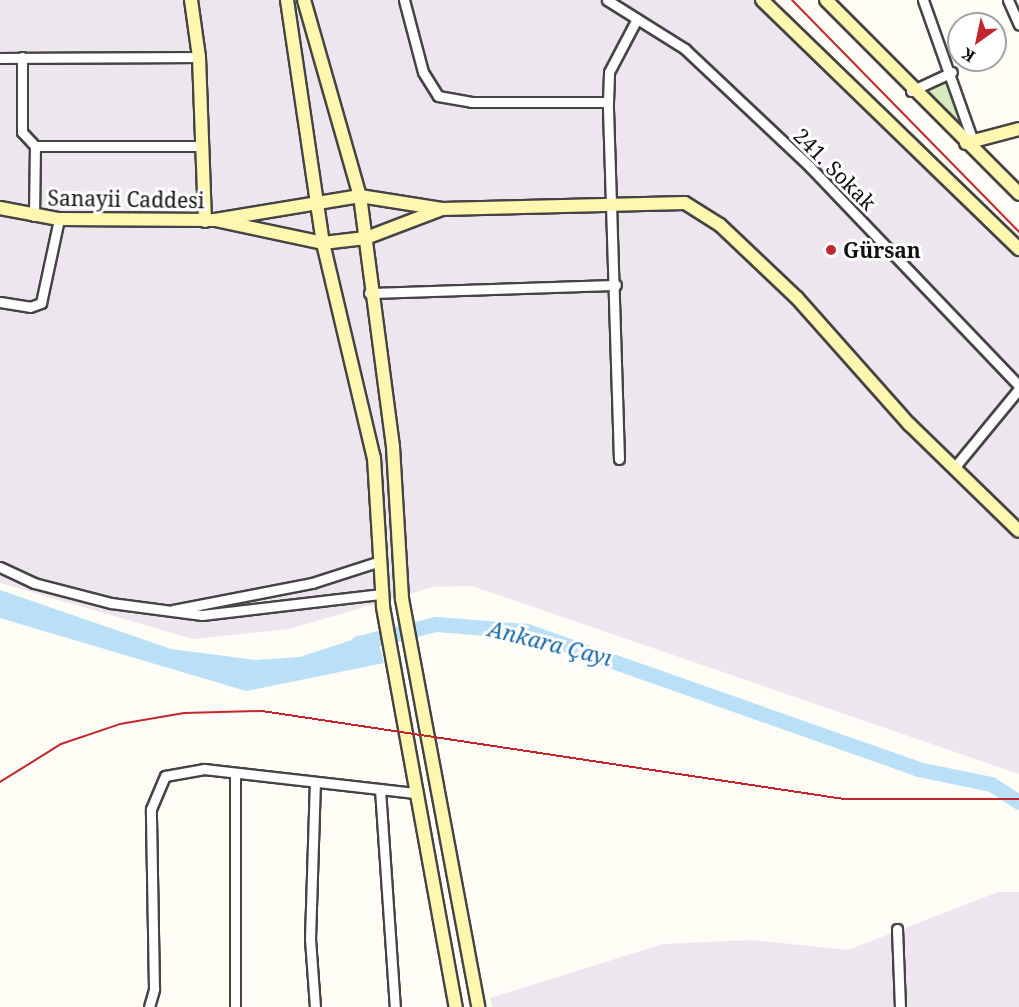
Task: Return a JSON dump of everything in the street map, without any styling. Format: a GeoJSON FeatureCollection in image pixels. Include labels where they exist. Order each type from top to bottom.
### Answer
{"type":"FeatureCollection","features":[{"type":"Feature","properties":{"kind":"street"},"geometry":{"type":"LineString","coordinates":[[191,0],[200,57],[203,146],[210,220]]}},
{"type":"Feature","properties":{"kind":"street"},"geometry":{"type":"LineString","coordinates":[[280,0],[292,35]]}},
{"type":"Feature","properties":{"kind":"street"},"geometry":{"type":"LineString","coordinates":[[287,0],[322,243],[374,458],[383,607],[455,1007],[478,1005],[402,599],[393,447],[369,293],[366,238],[360,196],[304,0]]}},
{"type":"Feature","properties":{"kind":"street"},"geometry":{"type":"LineString","coordinates":[[311,0],[312,30]]}},
{"type":"Feature","properties":{"kind":"street"},"geometry":{"type":"LineString","coordinates":[[404,0],[423,72],[438,96],[471,102],[608,102]]}},
{"type":"Feature","properties":{"kind":"street","name":"241. Sokak"},"geometry":{"type":"LineString","coordinates":[[607,0],[685,50],[802,159],[1019,387]]}},
{"type":"Feature","properties":{"kind":"street"},"geometry":{"type":"LineString","coordinates":[[762,0],[1019,249]]}},
{"type":"Feature","properties":{"kind":"street"},"geometry":{"type":"LineString","coordinates":[[923,0],[947,62]]}},
{"type":"Feature","properties":{"kind":"street"},"geometry":{"type":"LineString","coordinates":[[1008,0],[1019,25]]}},
{"type":"Feature","properties":{"kind":"street"},"geometry":{"type":"LineString","coordinates":[[830,1],[860,30],[911,91],[970,142],[1019,194]]}},
{"type":"Feature","properties":{"kind":"street"},"geometry":{"type":"LineString","coordinates":[[619,459],[609,72],[637,19]]}},
{"type":"Feature","properties":{"kind":"street"},"geometry":{"type":"LineString","coordinates":[[22,57],[22,132],[35,146],[34,216]]}},
{"type":"Feature","properties":{"kind":"street"},"geometry":{"type":"LineString","coordinates":[[0,58],[200,57]]}},
{"type":"Feature","properties":{"kind":"street"},"geometry":{"type":"LineString","coordinates":[[911,91],[951,72],[970,142]]}},
{"type":"Feature","properties":{"kind":"street"},"geometry":{"type":"LineString","coordinates":[[970,142],[1019,129]]}},
{"type":"Feature","properties":{"kind":"street"},"geometry":{"type":"LineString","coordinates":[[35,146],[203,146]]}},
{"type":"Feature","properties":{"kind":"street"},"geometry":{"type":"LineString","coordinates":[[360,196],[442,210],[614,207],[685,203],[720,225],[797,298],[954,468],[1019,531]]}},
{"type":"Feature","properties":{"kind":"street","name":"Sanayii Caddesi"},"geometry":{"type":"LineString","coordinates":[[0,208],[59,219],[210,220],[316,201],[360,196]]}},
{"type":"Feature","properties":{"kind":"street"},"geometry":{"type":"LineString","coordinates":[[366,238],[442,210]]}},
{"type":"Feature","properties":{"kind":"street"},"geometry":{"type":"LineString","coordinates":[[0,302],[30,307],[41,303],[59,219]]}},
{"type":"Feature","properties":{"kind":"street","name":"Sanayii Caddesi"},"geometry":{"type":"LineString","coordinates":[[210,220],[322,243],[366,238]]}},
{"type":"Feature","properties":{"kind":"street"},"geometry":{"type":"LineString","coordinates":[[369,293],[616,285]]}},
{"type":"Feature","properties":{"kind":"street"},"geometry":{"type":"LineString","coordinates":[[954,468],[1019,387]]}},
{"type":"Feature","properties":{"kind":"street"},"geometry":{"type":"LineString","coordinates":[[173,610],[312,583],[380,561]]}},
{"type":"Feature","properties":{"kind":"street"},"geometry":{"type":"LineString","coordinates":[[0,567],[34,583],[111,603],[221,614],[382,594]]}},
{"type":"Feature","properties":{"kind":"street"},"geometry":{"type":"LineString","coordinates":[[149,1007],[154,989],[155,797],[165,776],[176,770],[235,773],[416,793]]}},
{"type":"Feature","properties":{"kind":"street"},"geometry":{"type":"LineString","coordinates":[[235,773],[235,1007]]}},
{"type":"Feature","properties":{"kind":"street"},"geometry":{"type":"LineString","coordinates":[[315,782],[310,939],[315,1007]]}},
{"type":"Feature","properties":{"kind":"street"},"geometry":{"type":"LineString","coordinates":[[380,789],[395,1007]]}},
{"type":"Feature","properties":{"kind":"street"},"geometry":{"type":"LineString","coordinates":[[897,929],[900,1007]]}},
{"type":"Feature","properties":{"kind":"shaded area"},"geometry":{"type":"Polygon","coordinates":[[[0,0],[771,0],[1019,242],[1019,774],[472,586],[433,587],[289,629],[193,639],[0,583],[0,0]]]}},
{"type":"Feature","properties":{"kind":"shaded area"},"geometry":{"type":"Polygon","coordinates":[[[998,892],[1019,892],[1019,1007],[492,1007],[490,998],[663,944],[752,940],[848,950],[998,892]]]}},
{"type":"Feature","properties":{"kind":"green space"},"geometry":{"type":"Polygon","coordinates":[[[948,79],[965,126],[963,129],[922,89],[948,79]]]}},
{"type":"Feature","properties":{"kind":"water"},"geometry":{"type":"Polygon","coordinates":[[[0,590],[171,649],[256,660],[300,657],[376,632],[384,663],[246,691],[0,618],[0,590]]]}},
{"type":"Feature","properties":{"kind":"waterway","name":"Ankara Çayı"},"geometry":{"type":"LineString","coordinates":[[358,643],[436,624],[527,631],[918,769],[991,784],[1019,802]]}},
{"type":"Feature","properties":{"kind":"railway"},"geometry":{"type":"LineString","coordinates":[[792,0],[1019,232]]}},
{"type":"Feature","properties":{"kind":"railway"},"geometry":{"type":"LineString","coordinates":[[0,782],[61,744],[120,724],[184,713],[262,711],[844,799],[1019,799]]}},
{"type":"Feature","properties":{"kind":"place","name":"Gürsan"},"geometry":{"type":"Point","coordinates":[831,250]}}]}
